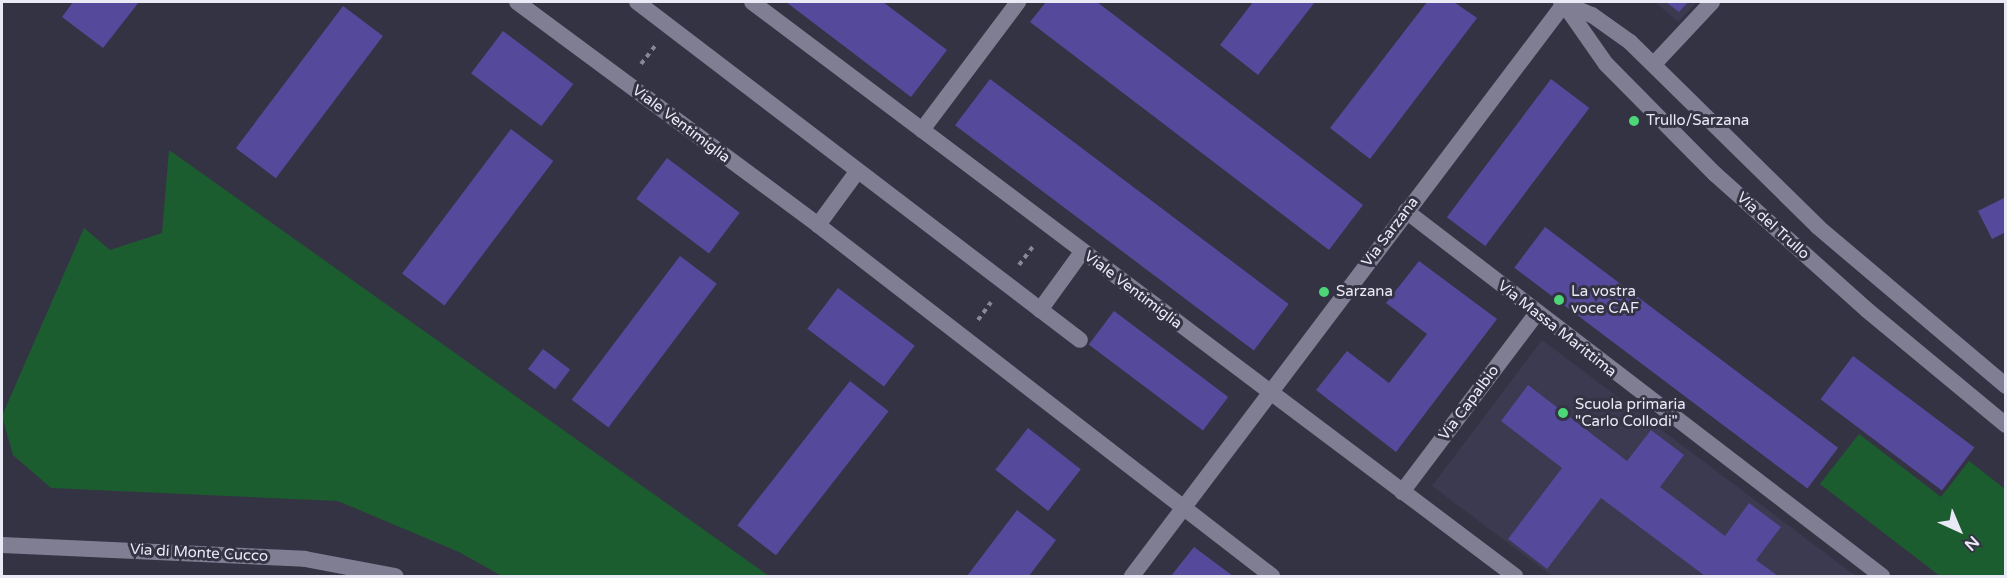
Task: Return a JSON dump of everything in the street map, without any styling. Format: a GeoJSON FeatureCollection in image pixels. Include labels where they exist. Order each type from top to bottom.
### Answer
{"type":"FeatureCollection","features":[{"type":"Feature","properties":{"kind":"street","name":"Viale Ventimiglia"},"geometry":{"type":"LineString","coordinates":[[518,2],[818,225],[1272,576]]}},
{"type":"Feature","properties":{"kind":"street"},"geometry":{"type":"LineString","coordinates":[[637,2],[1080,340]]}},
{"type":"Feature","properties":{"kind":"street","name":"Viale Ventimiglia"},"geometry":{"type":"LineString","coordinates":[[752,2],[1515,576]]}},
{"type":"Feature","properties":{"kind":"street"},"geometry":{"type":"LineString","coordinates":[[922,130],[1018,2]]}},
{"type":"Feature","properties":{"kind":"street"},"geometry":{"type":"LineString","coordinates":[[1654,64],[1712,2]]}},
{"type":"Feature","properties":{"kind":"street","name":"Via del Trullo"},"geometry":{"type":"LineString","coordinates":[[1562,3],[1608,24],[1654,64],[1818,226],[2006,386]]}},
{"type":"Feature","properties":{"kind":"street","name":"Via del Trullo"},"geometry":{"type":"LineString","coordinates":[[1562,3],[1606,64],[1714,174],[1866,310],[2006,425]]}},
{"type":"Feature","properties":{"kind":"street","name":"Via Sarzana"},"geometry":{"type":"LineString","coordinates":[[1132,576],[1562,3]]}},
{"type":"Feature","properties":{"kind":"street"},"geometry":{"type":"LineString","coordinates":[[818,225],[857,172]]}},
{"type":"Feature","properties":{"kind":"street","name":"Via Massa Marittima"},"geometry":{"type":"LineString","coordinates":[[1406,211],[1536,314],[1882,576]]}},
{"type":"Feature","properties":{"kind":"street"},"geometry":{"type":"LineString","coordinates":[[1040,310],[1082,252]]}},
{"type":"Feature","properties":{"kind":"street","name":"Via Capalbio"},"geometry":{"type":"LineString","coordinates":[[1402,492],[1536,314]]}},
{"type":"Feature","properties":{"kind":"street","name":"Via di Monte Cucco"},"geometry":{"type":"LineString","coordinates":[[2,545],[305,559],[395,576]]}},
{"type":"Feature","properties":{"kind":"shaded area"},"geometry":{"type":"Polygon","coordinates":[[[1655,2],[1697,2],[1678,22],[1655,2]]]}},
{"type":"Feature","properties":{"kind":"shaded area","name":"Scuola primaria \"Carlo Collodi\""},"geometry":{"type":"Polygon","coordinates":[[[1542,340],[1856,576],[1552,576],[1432,486],[1542,340]]]}},
{"type":"Feature","properties":{"kind":"green space"},"geometry":{"type":"Polygon","coordinates":[[[169,150],[769,576],[502,576],[459,552],[338,501],[51,488],[13,455],[2,416],[84,228],[110,250],[162,233],[169,150]]]}},
{"type":"Feature","properties":{"kind":"green space"},"geometry":{"type":"Polygon","coordinates":[[[1859,434],[1941,497],[1969,461],[2005,489],[2005,576],[1940,576],[1820,484],[1859,434]]]}},
{"type":"Feature","properties":{"kind":"building"},"geometry":{"type":"Polygon","coordinates":[[[73,2],[139,2],[103,48],[62,17],[73,2]]]}},
{"type":"Feature","properties":{"kind":"building"},"geometry":{"type":"Polygon","coordinates":[[[786,2],[883,2],[947,50],[911,97],[786,2]]]}},
{"type":"Feature","properties":{"kind":"building"},"geometry":{"type":"Polygon","coordinates":[[[1046,2],[1097,2],[1363,205],[1329,250],[1030,22],[1046,2]]]}},
{"type":"Feature","properties":{"kind":"building"},"geometry":{"type":"Polygon","coordinates":[[[1253,2],[1315,2],[1258,75],[1220,45],[1253,2]]]}},
{"type":"Feature","properties":{"kind":"building"},"geometry":{"type":"Polygon","coordinates":[[[1427,2],[1454,2],[1477,18],[1370,159],[1330,128],[1427,2]]]}},
{"type":"Feature","properties":{"kind":"building"},"geometry":{"type":"Polygon","coordinates":[[[1666,2],[1688,2],[1679,12],[1666,2]]]}},
{"type":"Feature","properties":{"kind":"building"},"geometry":{"type":"Polygon","coordinates":[[[343,6],[383,36],[276,178],[236,148],[343,6]]]}},
{"type":"Feature","properties":{"kind":"building"},"geometry":{"type":"Polygon","coordinates":[[[503,31],[573,84],[541,126],[471,73],[503,31]]]}},
{"type":"Feature","properties":{"kind":"building"},"geometry":{"type":"Polygon","coordinates":[[[990,79],[1289,304],[1254,350],[955,125],[990,79]]]}},
{"type":"Feature","properties":{"kind":"building"},"geometry":{"type":"Polygon","coordinates":[[[1551,79],[1589,108],[1485,246],[1447,217],[1551,79]]]}},
{"type":"Feature","properties":{"kind":"building"},"geometry":{"type":"Polygon","coordinates":[[[511,129],[553,161],[444,305],[402,274],[511,129]]]}},
{"type":"Feature","properties":{"kind":"building"},"geometry":{"type":"Polygon","coordinates":[[[667,158],[740,213],[709,253],[636,199],[667,158]]]}},
{"type":"Feature","properties":{"kind":"building"},"geometry":{"type":"Polygon","coordinates":[[[2006,197],[2006,232],[1992,239],[1978,211],[2006,197]]]}},
{"type":"Feature","properties":{"kind":"building"},"geometry":{"type":"Polygon","coordinates":[[[1545,227],[1838,448],[1807,489],[1514,268],[1545,227]]]}},
{"type":"Feature","properties":{"kind":"building"},"geometry":{"type":"Polygon","coordinates":[[[680,256],[717,284],[608,427],[572,400],[680,256]]]}},
{"type":"Feature","properties":{"kind":"building"},"geometry":{"type":"Polygon","coordinates":[[[1419,261],[1497,319],[1396,452],[1316,390],[1347,351],[1389,383],[1427,334],[1386,303],[1419,261]]]}},
{"type":"Feature","properties":{"kind":"building"},"geometry":{"type":"Polygon","coordinates":[[[838,288],[915,346],[884,387],[807,329],[838,288]]]}},
{"type":"Feature","properties":{"kind":"building"},"geometry":{"type":"Polygon","coordinates":[[[1114,311],[1228,397],[1203,431],[1089,345],[1114,311]]]}},
{"type":"Feature","properties":{"kind":"building"},"geometry":{"type":"Polygon","coordinates":[[[543,349],[570,369],[555,389],[528,369],[543,349]]]}},
{"type":"Feature","properties":{"kind":"building"},"geometry":{"type":"Polygon","coordinates":[[[1853,356],[1974,447],[1942,491],[1821,399],[1853,356]]]}},
{"type":"Feature","properties":{"kind":"building"},"geometry":{"type":"Polygon","coordinates":[[[850,381],[889,411],[776,555],[737,525],[850,381]]]}},
{"type":"Feature","properties":{"kind":"building"},"geometry":{"type":"Polygon","coordinates":[[[1528,385],[1627,461],[1651,430],[1684,455],[1660,487],[1725,536],[1749,503],[1781,527],[1756,560],[1778,576],[1705,576],[1601,498],[1547,569],[1508,539],[1562,468],[1501,421],[1528,385]]]}},
{"type":"Feature","properties":{"kind":"building"},"geometry":{"type":"Polygon","coordinates":[[[1028,428],[1081,469],[1048,511],[995,470],[1028,428]]]}},
{"type":"Feature","properties":{"kind":"building"},"geometry":{"type":"Polygon","coordinates":[[[1017,510],[1056,540],[1029,576],[967,576],[1017,510]]]}},
{"type":"Feature","properties":{"kind":"building"},"geometry":{"type":"Polygon","coordinates":[[[1194,547],[1233,576],[1171,576],[1194,547]]]}},
{"type":"Feature","properties":{"kind":"place","name":"Trullo/Sarzana"},"geometry":{"type":"Point","coordinates":[1634,121]}},
{"type":"Feature","properties":{"kind":"place","name":"Sarzana"},"geometry":{"type":"Point","coordinates":[1324,292]}},
{"type":"Feature","properties":{"kind":"place","name":"La vostra voce CAF"},"geometry":{"type":"Point","coordinates":[1559,300]}},
{"type":"Feature","properties":{"kind":"place","name":"Scuola primaria \"Carlo Collodi\""},"geometry":{"type":"Point","coordinates":[1563,413]}}]}
